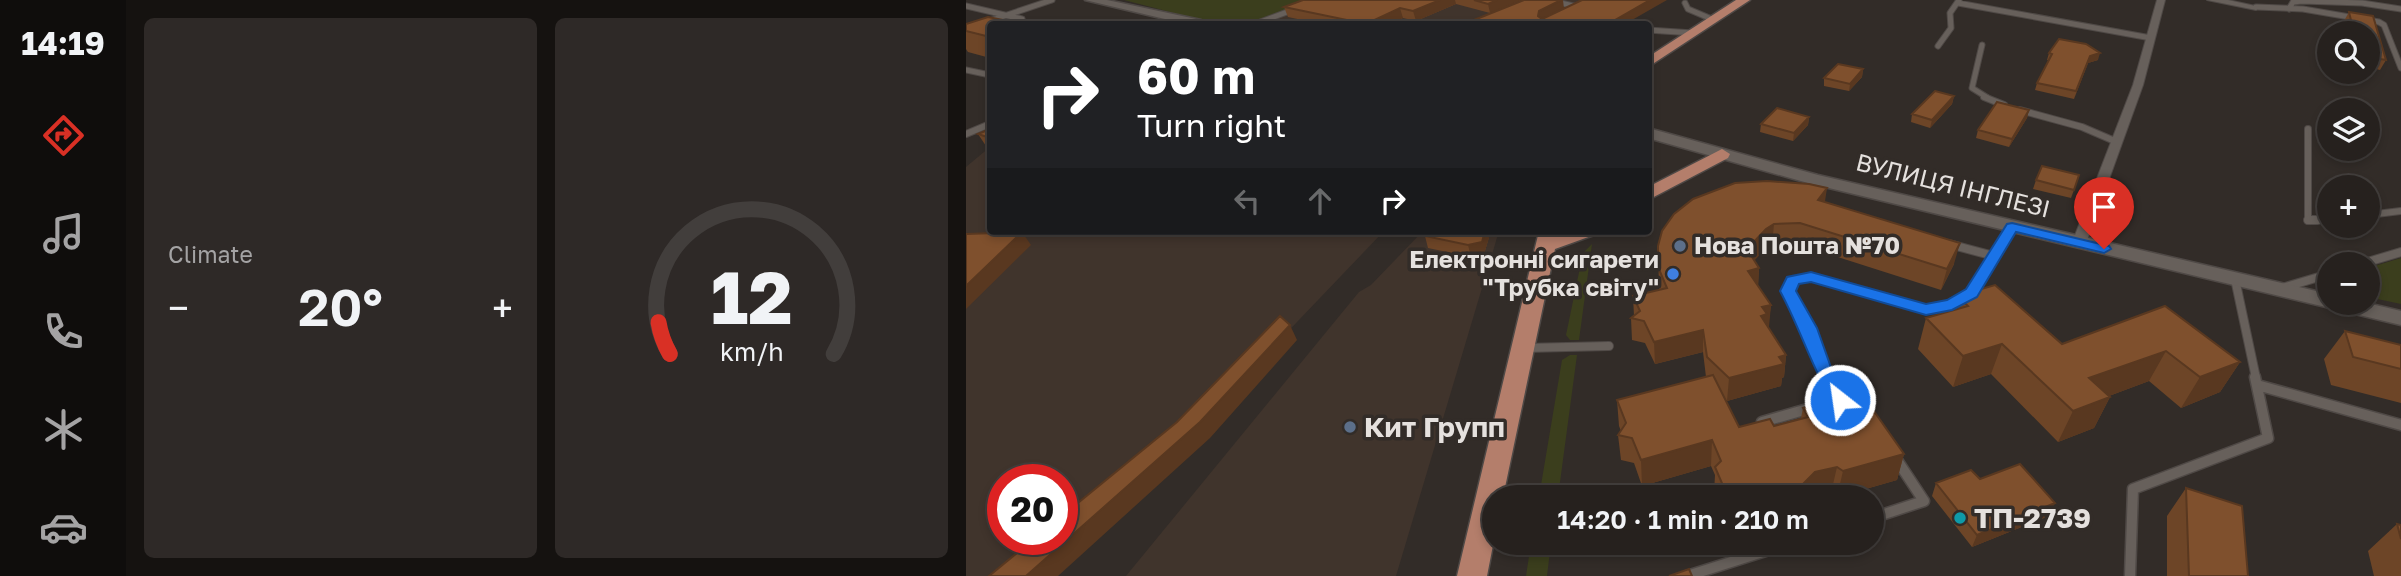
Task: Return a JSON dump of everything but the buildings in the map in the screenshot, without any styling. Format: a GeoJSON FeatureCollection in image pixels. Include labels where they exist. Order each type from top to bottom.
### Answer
{"type":"FeatureCollection","features":[{"type":"Feature","properties":{"kind":"main road"},"geometry":{"type":"LineString","coordinates":[[1091,0],[1186,21]]}},
{"type":"Feature","properties":{"kind":"main road"},"geometry":{"type":"LineString","coordinates":[[1652,60],[1744,0]]}},
{"type":"Feature","properties":{"kind":"main road","name":"ВУЛИЦЯ ІНГЛЕЗІ"},"geometry":{"type":"LineString","coordinates":[[1652,135],[2012,227],[2317,298]]}},
{"type":"Feature","properties":{"kind":"main road"},"geometry":{"type":"LineString","coordinates":[[1652,193],[1722,154]]}},
{"type":"Feature","properties":{"kind":"main road"},"geometry":{"type":"LineString","coordinates":[[1472,576],[1548,238]]}},
{"type":"Feature","properties":{"kind":"main road"},"geometry":{"type":"LineString","coordinates":[[2380,313],[2401,318]]}},
{"type":"Feature","properties":{"kind":"street"},"geometry":{"type":"LineString","coordinates":[[2079,243],[2138,85],[2161,0]]}},
{"type":"Feature","properties":{"kind":"street"},"geometry":{"type":"LineString","coordinates":[[2211,0],[2256,7]]}},
{"type":"Feature","properties":{"kind":"lane"},"geometry":{"type":"LineString","coordinates":[[989,21],[1052,0]]}},
{"type":"Feature","properties":{"kind":"lane"},"geometry":{"type":"LineString","coordinates":[[1548,0],[1580,7],[1568,13]]}},
{"type":"Feature","properties":{"kind":"lane"},"geometry":{"type":"LineString","coordinates":[[1938,46],[1951,28],[1950,13],[1959,1],[2151,38]]}},
{"type":"Feature","properties":{"kind":"lane"},"geometry":{"type":"LineString","coordinates":[[2289,9],[2293,2],[2297,1],[2362,2],[2401,9]]}},
{"type":"Feature","properties":{"kind":"lane"},"geometry":{"type":"LineString","coordinates":[[1685,3],[1688,9],[1714,20]]}},
{"type":"Feature","properties":{"kind":"lane"},"geometry":{"type":"LineString","coordinates":[[1263,21],[1305,5]]}},
{"type":"Feature","properties":{"kind":"lane"},"geometry":{"type":"LineString","coordinates":[[966,6],[1022,19],[1020,21]]}},
{"type":"Feature","properties":{"kind":"lane"},"geometry":{"type":"LineString","coordinates":[[2256,7],[2371,19],[2382,23],[2401,68]]}},
{"type":"Feature","properties":{"kind":"lane"},"geometry":{"type":"LineString","coordinates":[[1652,30],[1693,33]]}},
{"type":"Feature","properties":{"kind":"lane"},"geometry":{"type":"LineString","coordinates":[[1982,46],[1972,89],[1978,94],[2016,109],[2082,127],[2117,142]]}},
{"type":"Feature","properties":{"kind":"lane"},"geometry":{"type":"LineString","coordinates":[[966,70],[987,74]]}},
{"type":"Feature","properties":{"kind":"lane"},"geometry":{"type":"LineString","coordinates":[[966,134],[987,125]]}},
{"type":"Feature","properties":{"kind":"lane"},"geometry":{"type":"LineString","coordinates":[[2308,129],[2308,221],[2317,220]]}},
{"type":"Feature","properties":{"kind":"lane"},"geometry":{"type":"LineString","coordinates":[[2380,214],[2401,211]]}},
{"type":"Feature","properties":{"kind":"lane"},"geometry":{"type":"LineString","coordinates":[[1851,409],[1840,400],[1825,375],[1808,328],[1788,291],[1793,281],[1811,277],[1926,309],[1940,308],[1952,305],[1971,293],[2012,227]]}},
{"type":"Feature","properties":{"kind":"lane"},"geometry":{"type":"LineString","coordinates":[[1941,241],[1994,256]]}},
{"type":"Feature","properties":{"kind":"lane"},"geometry":{"type":"LineString","coordinates":[[2380,258],[2401,252]]}},
{"type":"Feature","properties":{"kind":"lane"},"geometry":{"type":"LineString","coordinates":[[2280,289],[2317,278]]}},
{"type":"Feature","properties":{"kind":"lane"},"geometry":{"type":"LineString","coordinates":[[2130,576],[2133,489],[2267,438],[2235,279]]}},
{"type":"Feature","properties":{"kind":"lane"},"geometry":{"type":"LineString","coordinates":[[1523,348],[1609,346]]}},
{"type":"Feature","properties":{"kind":"lane"},"geometry":{"type":"LineString","coordinates":[[2256,385],[2401,425]]}},
{"type":"Feature","properties":{"kind":"lane"},"geometry":{"type":"LineString","coordinates":[[1760,422],[1840,400]]}},
{"type":"Feature","properties":{"kind":"lane"},"geometry":{"type":"LineString","coordinates":[[1884,514],[1924,501],[1889,447]]}},
{"type":"Feature","properties":{"kind":"lane"},"geometry":{"type":"LineString","coordinates":[[1687,576],[1753,555]]}},
{"type":"Feature","properties":{"kind":"shaded area"},"geometry":{"type":"Polygon","coordinates":[[[1319,0],[1651,0],[1567,21],[1258,21],[1319,0]]]}},
{"type":"Feature","properties":{"kind":"shaded area"},"geometry":{"type":"Polygon","coordinates":[[[987,150],[987,235],[1380,235],[1187,437],[1078,529],[1078,464],[987,464],[987,555],[1048,555],[1023,576],[966,576],[966,167],[987,150]]]}},
{"type":"Feature","properties":{"kind":"shaded area"},"geometry":{"type":"Polygon","coordinates":[[[1419,235],[1498,235],[1396,576],[1126,576],[1359,292],[1371,285],[1419,235]]]}},
{"type":"Feature","properties":{"kind":"green space"},"geometry":{"type":"Polygon","coordinates":[[[1124,0],[1319,0],[1258,21],[1204,21],[1124,0]]]}},
{"type":"Feature","properties":{"kind":"green space"},"geometry":{"type":"Polygon","coordinates":[[[1592,244],[1579,340],[1570,340],[1566,335],[1583,253],[1592,244]]]}},
{"type":"Feature","properties":{"kind":"green space"},"geometry":{"type":"Polygon","coordinates":[[[2401,258],[2401,304],[2380,300],[2380,264],[2401,258]]]}},
{"type":"Feature","properties":{"kind":"green space"},"geometry":{"type":"Polygon","coordinates":[[[1570,355],[1577,355],[1560,485],[1541,485],[1562,360],[1570,355]]]}},
{"type":"Feature","properties":{"kind":"green space"},"geometry":{"type":"Polygon","coordinates":[[[1529,555],[1550,555],[1547,576],[1526,576],[1529,555]]]}},
{"type":"Feature","properties":{"kind":"place","name":"Нова Пошта №70"},"geometry":{"type":"Point","coordinates":[1680,246]}},
{"type":"Feature","properties":{"kind":"place","name":"Електронні сигарети \"Трубка світу\""},"geometry":{"type":"Point","coordinates":[1673,274]}},
{"type":"Feature","properties":{"kind":"place","name":"Кит Групп"},"geometry":{"type":"Point","coordinates":[1350,427]}},
{"type":"Feature","properties":{"kind":"place","name":"ТП-2739"},"geometry":{"type":"Point","coordinates":[1960,518]}},
{"type":"Feature","properties":{"kind":"route"},"geometry":{"type":"LineString","coordinates":[[1840,400],[1825,375],[1808,328],[1788,291],[1793,281],[1811,277],[1926,309],[1940,308],[1952,305],[1971,293],[2012,227],[2104,249]]}}]}
